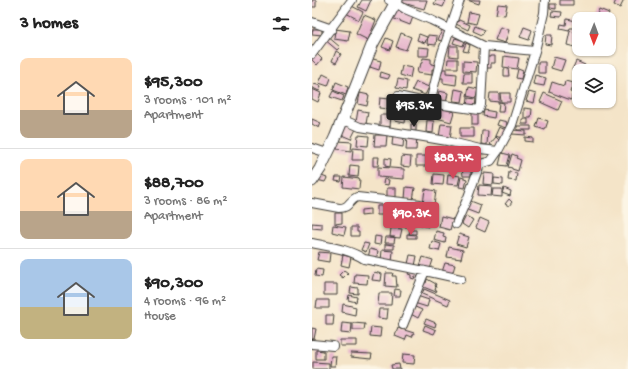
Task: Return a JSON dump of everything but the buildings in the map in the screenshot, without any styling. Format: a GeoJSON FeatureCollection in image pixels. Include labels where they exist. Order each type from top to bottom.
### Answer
{"type":"FeatureCollection","features":[{"type":"Feature","properties":{"kind":"street"},"geometry":{"type":"LineString","coordinates":[[312,54],[332,28],[348,3],[352,0]]}},
{"type":"Feature","properties":{"kind":"street"},"geometry":{"type":"LineString","coordinates":[[430,103],[442,53],[460,0]]}},
{"type":"Feature","properties":{"kind":"street"},"geometry":{"type":"LineString","coordinates":[[456,224],[468,198],[480,164],[491,161],[512,125],[535,51],[544,13],[545,0]]}},
{"type":"Feature","properties":{"kind":"street"},"geometry":{"type":"LineString","coordinates":[[312,181],[335,138],[373,43],[394,1],[405,9],[484,46],[535,51]]}},
{"type":"Feature","properties":{"kind":"street"},"geometry":{"type":"LineString","coordinates":[[312,22],[332,28]]}},
{"type":"Feature","properties":{"kind":"street"},"geometry":{"type":"LineString","coordinates":[[398,96],[430,103],[479,110],[481,104],[484,46]]}},
{"type":"Feature","properties":{"kind":"street"},"geometry":{"type":"LineString","coordinates":[[342,120],[360,127],[498,151]]}},
{"type":"Feature","properties":{"kind":"street"},"geometry":{"type":"LineString","coordinates":[[312,148],[327,153]]}},
{"type":"Feature","properties":{"kind":"street"},"geometry":{"type":"LineString","coordinates":[[312,203],[344,208],[347,207],[352,199],[357,197],[420,204]]}},
{"type":"Feature","properties":{"kind":"street"},"geometry":{"type":"LineString","coordinates":[[312,243],[350,251],[358,254],[364,259],[461,279]]}},
{"type":"Feature","properties":{"kind":"street"},"geometry":{"type":"LineString","coordinates":[[403,325],[425,271]]}},
{"type":"Feature","properties":{"kind":"street"},"geometry":{"type":"LineString","coordinates":[[312,344],[333,346]]}}]}
